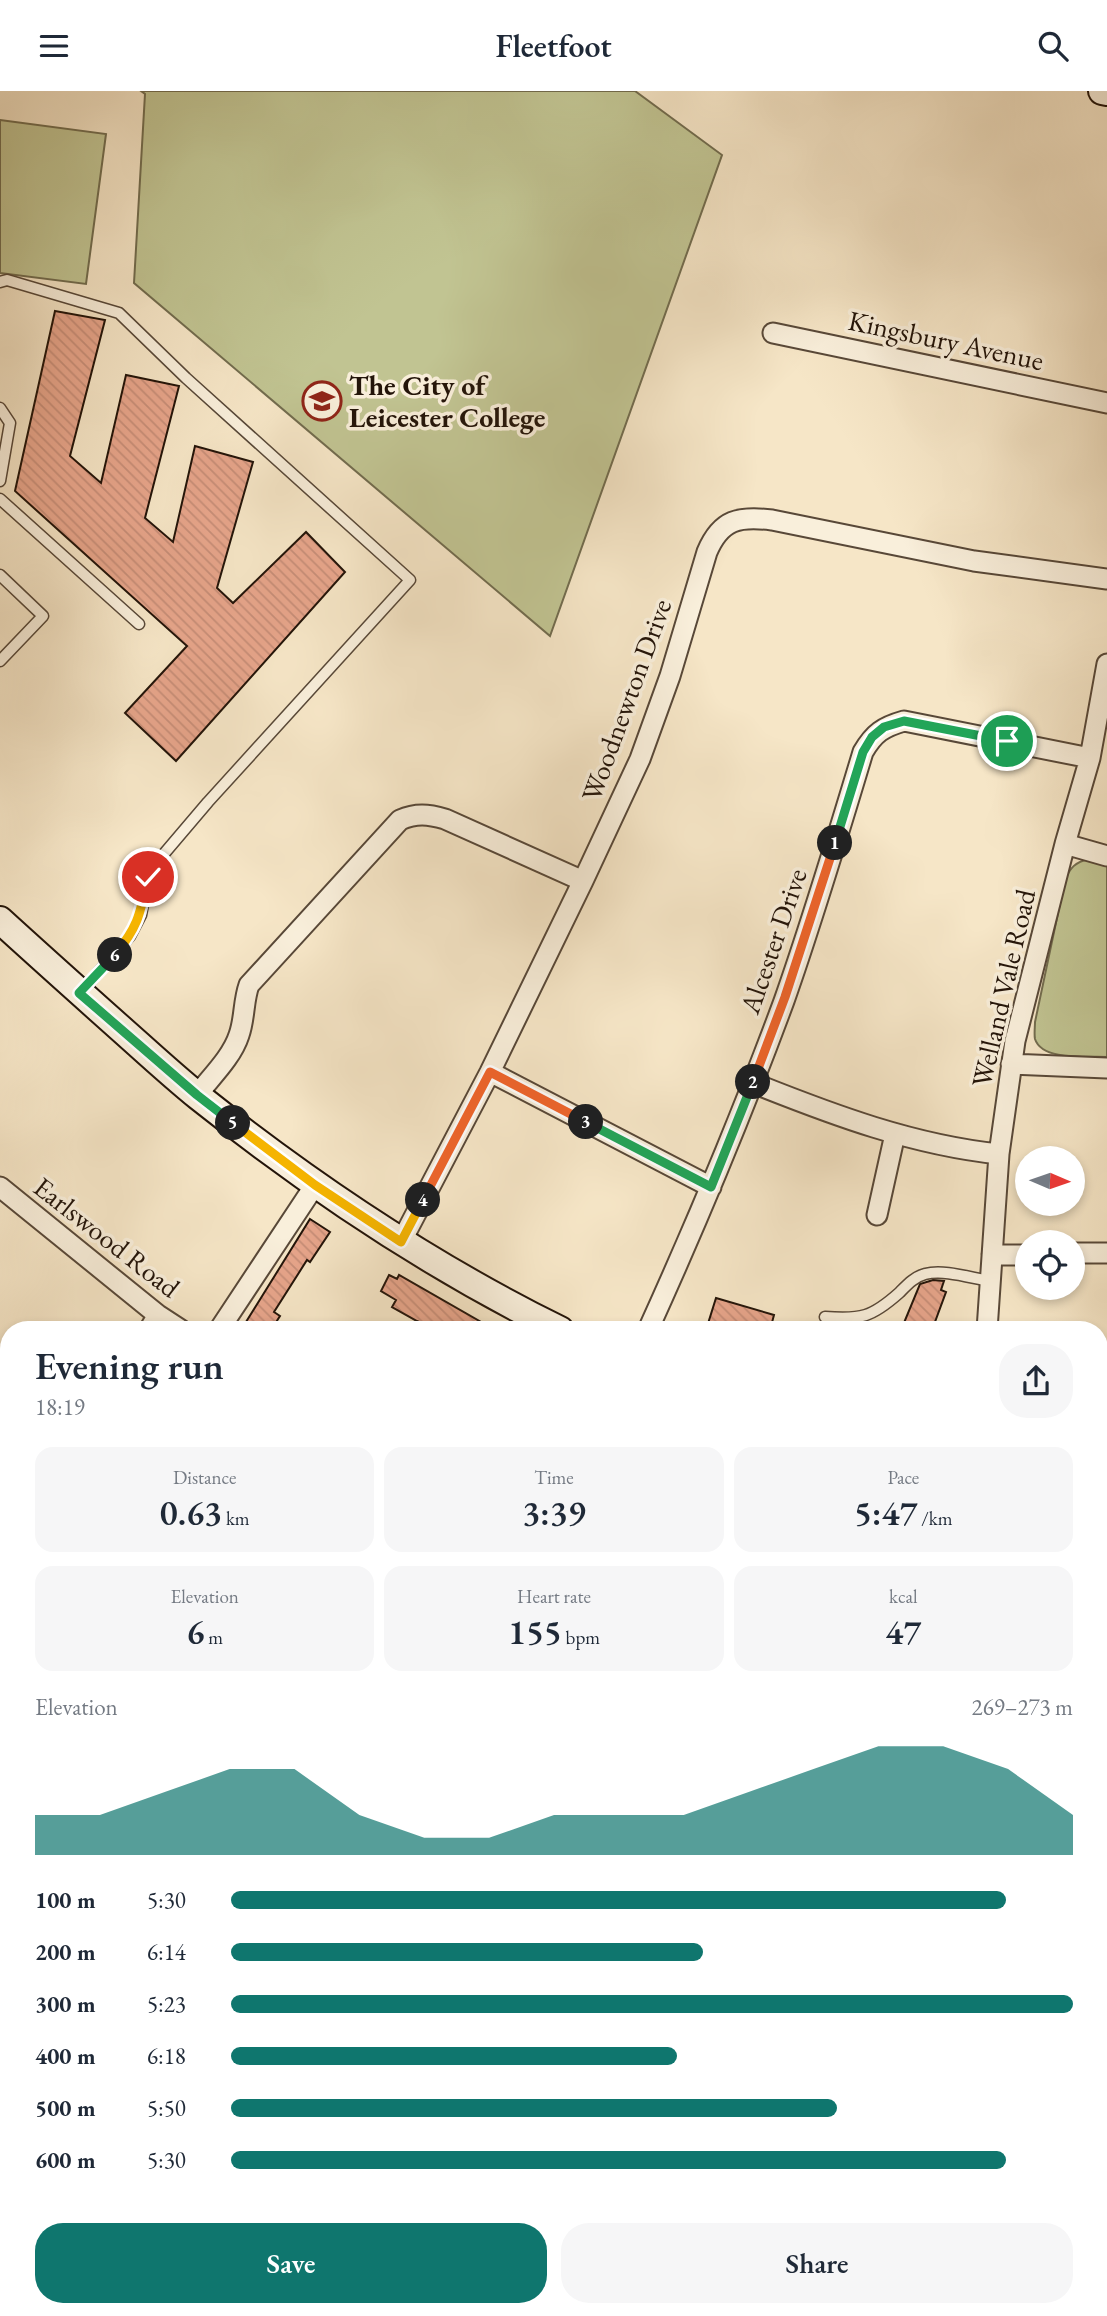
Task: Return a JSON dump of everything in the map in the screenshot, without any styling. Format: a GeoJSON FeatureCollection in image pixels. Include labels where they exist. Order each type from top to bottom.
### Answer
{"type":"FeatureCollection","features":[{"type":"Feature","properties":{"kind":"street"},"geometry":{"type":"LineString","coordinates":[[1102,91],[1107,92]]}},
{"type":"Feature","properties":{"kind":"street","name":"Kingsbury Avenue"},"geometry":{"type":"LineString","coordinates":[[773,333],[1107,403]]}},
{"type":"Feature","properties":{"kind":"street","name":"Woodnewton Drive"},"geometry":{"type":"LineString","coordinates":[[401,1242],[490,1072],[640,759],[670,676],[713,538],[735,520],[752,517],[974,561],[1107,579]]}},
{"type":"Feature","properties":{"kind":"street","name":"Welland Vale Road"},"geometry":{"type":"LineString","coordinates":[[988,1321],[999,1154],[1015,1041],[1090,758],[1107,664]]}},
{"type":"Feature","properties":{"kind":"street","name":"Alcester Drive"},"geometry":{"type":"LineString","coordinates":[[652,1321],[753,1083],[789,984],[863,752],[872,737],[884,727],[904,721],[1090,758]]}},
{"type":"Feature","properties":{"kind":"street"},"geometry":{"type":"LineString","coordinates":[[197,1095],[239,1037],[244,998],[249,985],[400,820],[412,815],[428,814],[445,819],[583,881]]}},
{"type":"Feature","properties":{"kind":"street"},"geometry":{"type":"LineString","coordinates":[[1065,845],[1107,856]]}},
{"type":"Feature","properties":{"kind":"street"},"geometry":{"type":"LineString","coordinates":[[0,920],[79,993],[197,1095],[315,1185],[466,1281],[543,1321]]}},
{"type":"Feature","properties":{"kind":"street"},"geometry":{"type":"LineString","coordinates":[[1011,1064],[1107,1068]]}},
{"type":"Feature","properties":{"kind":"street"},"geometry":{"type":"LineString","coordinates":[[490,1072],[711,1187]]}},
{"type":"Feature","properties":{"kind":"street"},"geometry":{"type":"LineString","coordinates":[[753,1083],[830,1114],[895,1134],[971,1151],[999,1154]]}},
{"type":"Feature","properties":{"kind":"street"},"geometry":{"type":"LineString","coordinates":[[877,1215],[895,1134]]}},
{"type":"Feature","properties":{"kind":"street"},"geometry":{"type":"LineString","coordinates":[[225,1321],[315,1185]]}},
{"type":"Feature","properties":{"kind":"street","name":"Earlswood Road"},"geometry":{"type":"LineString","coordinates":[[2,1192],[151,1321]]}},
{"type":"Feature","properties":{"kind":"street"},"geometry":{"type":"LineString","coordinates":[[1085,1254],[1107,1253]]}},
{"type":"Feature","properties":{"kind":"street"},"geometry":{"type":"LineString","coordinates":[[992,1255],[1015,1255]]}},
{"type":"Feature","properties":{"kind":"lane"},"geometry":{"type":"LineString","coordinates":[[0,282],[7,280],[120,313],[186,378],[410,580],[208,802],[157,862],[148,877],[141,915],[130,936],[79,993]]}},
{"type":"Feature","properties":{"kind":"lane"},"geometry":{"type":"LineString","coordinates":[[0,408],[10,423],[0,481]]}},
{"type":"Feature","properties":{"kind":"lane"},"geometry":{"type":"LineString","coordinates":[[0,499],[139,624]]}},
{"type":"Feature","properties":{"kind":"lane"},"geometry":{"type":"LineString","coordinates":[[0,575],[43,616],[0,661]]}},
{"type":"Feature","properties":{"kind":"lane"},"geometry":{"type":"LineString","coordinates":[[825,1317],[861,1318],[873,1314],[911,1280],[924,1274],[940,1273],[990,1281]]}},
{"type":"Feature","properties":{"kind":"green space"},"geometry":{"type":"Polygon","coordinates":[[[141,91],[635,91],[722,155],[550,636],[134,283],[145,94],[141,91]]]}},
{"type":"Feature","properties":{"kind":"green space"},"geometry":{"type":"Polygon","coordinates":[[[0,120],[106,134],[86,284],[0,273],[0,120]]]}},
{"type":"Feature","properties":{"kind":"green space"},"geometry":{"type":"Polygon","coordinates":[[[1089,859],[1107,862],[1107,1057],[1056,1054],[1039,1046],[1035,1039],[1035,1022],[1065,880],[1074,866],[1089,859]]]}},
{"type":"Feature","properties":{"kind":"building"},"geometry":{"type":"Polygon","coordinates":[[[55,311],[105,320],[70,456],[101,483],[126,375],[179,386],[145,518],[173,542],[195,446],[253,462],[217,588],[233,603],[306,532],[345,572],[176,761],[125,713],[187,646],[15,491],[55,311]]]}},
{"type":"Feature","properties":{"kind":"building"},"geometry":{"type":"Polygon","coordinates":[[[310,1219],[330,1232],[310,1262],[307,1260],[274,1312],[280,1316],[277,1321],[247,1321],[310,1219]]]}},
{"type":"Feature","properties":{"kind":"building"},"geometry":{"type":"Polygon","coordinates":[[[389,1275],[397,1279],[399,1275],[479,1321],[417,1321],[392,1307],[396,1300],[381,1291],[389,1275]]]}},
{"type":"Feature","properties":{"kind":"building"},"geometry":{"type":"Polygon","coordinates":[[[933,1280],[944,1281],[941,1290],[946,1292],[935,1321],[905,1321],[920,1284],[933,1280]]]}},
{"type":"Feature","properties":{"kind":"building"},"geometry":{"type":"Polygon","coordinates":[[[716,1298],[774,1315],[772,1321],[709,1321],[716,1298]]]}},
{"type":"Feature","properties":{"kind":"place","name":"The City of Leicester College"},"geometry":{"type":"Point","coordinates":[322,401]}},
{"type":"Feature","properties":{"kind":"route"},"geometry":{"type":"LineString","coordinates":[[148,877],[141,915],[130,936],[79,993],[197,1095],[315,1185],[401,1242],[490,1072],[711,1187],[785,997],[863,752],[872,737],[884,727],[904,721],[1007,741]]}}]}
